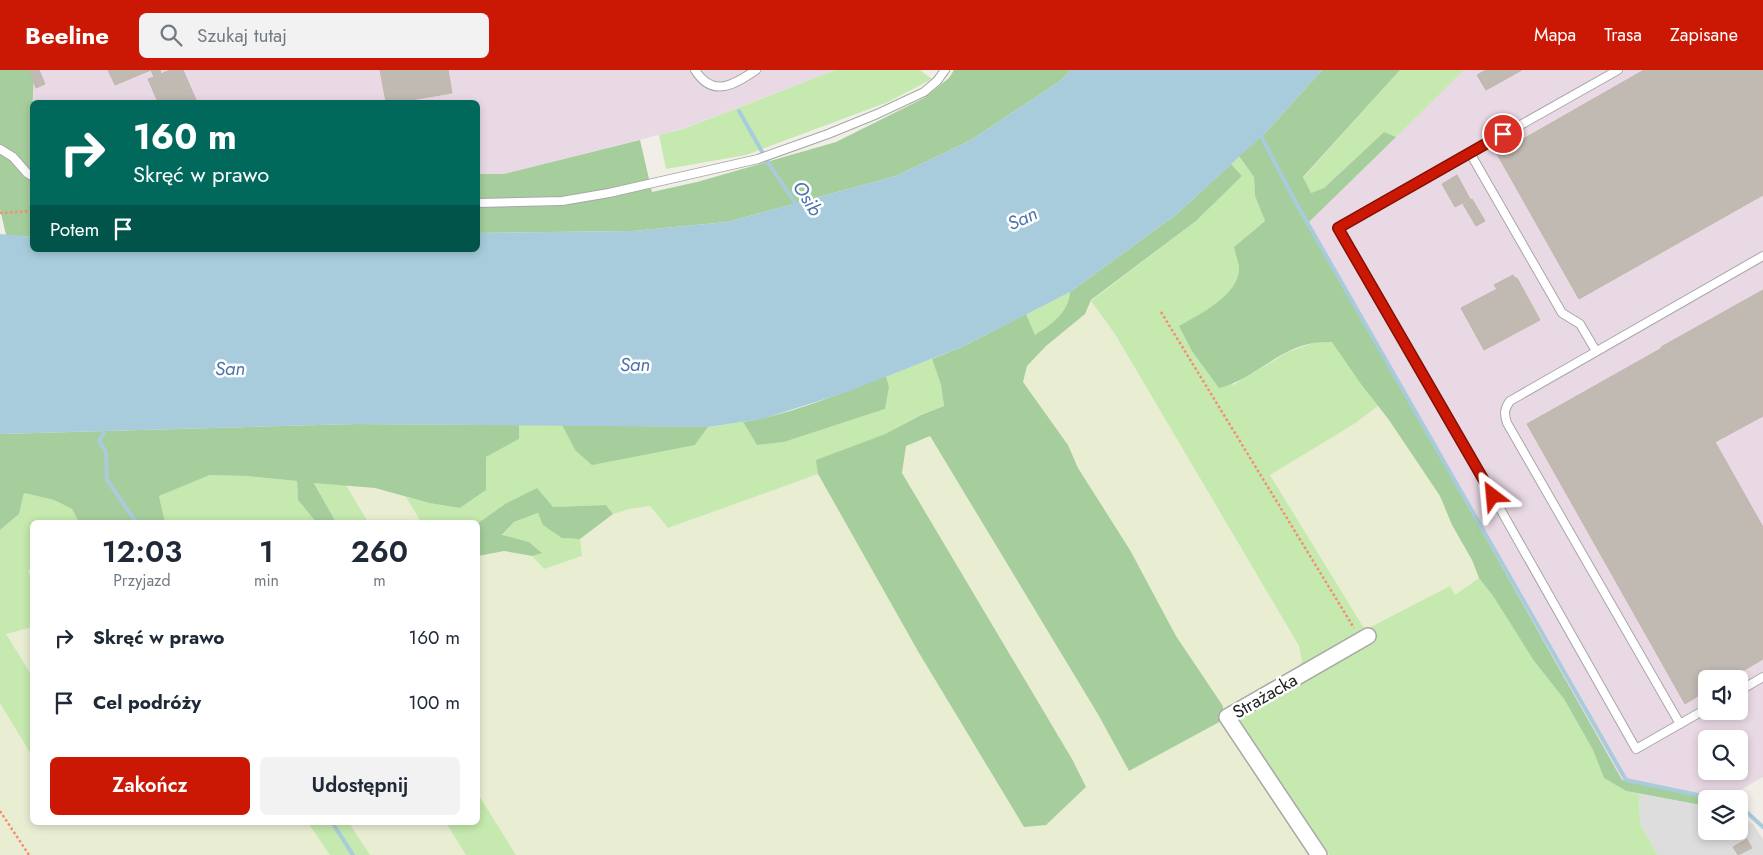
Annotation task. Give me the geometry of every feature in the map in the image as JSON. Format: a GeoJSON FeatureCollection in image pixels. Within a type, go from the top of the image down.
{"type":"FeatureCollection","features":[{"type":"Feature","properties":{"kind":"street","name":"Strażacka"},"geometry":{"type":"LineString","coordinates":[[1319,855],[1227,717],[1365,638]]}},
{"type":"Feature","properties":{"kind":"lane"},"geometry":{"type":"LineString","coordinates":[[695,70],[699,76],[710,84],[720,88],[732,85],[756,70]]}},
{"type":"Feature","properties":{"kind":"lane"},"geometry":{"type":"LineString","coordinates":[[480,203],[562,201],[609,193],[758,159],[877,114],[924,92],[937,81],[945,70]]}},
{"type":"Feature","properties":{"kind":"lane"},"geometry":{"type":"LineString","coordinates":[[1618,70],[1338,228],[1636,749],[1698,714]]}},
{"type":"Feature","properties":{"kind":"lane"},"geometry":{"type":"LineString","coordinates":[[0,149],[13,157],[30,175]]}},
{"type":"Feature","properties":{"kind":"lane"},"geometry":{"type":"LineString","coordinates":[[1470,153],[1562,313],[1580,324],[1596,351]]}},
{"type":"Feature","properties":{"kind":"lane"},"geometry":{"type":"LineString","coordinates":[[1680,724],[1504,415],[1510,401],[1763,256]]}},
{"type":"Feature","properties":{"kind":"lane"},"geometry":{"type":"LineString","coordinates":[[1748,686],[1763,678]]}},
{"type":"Feature","properties":{"kind":"path"},"geometry":{"type":"LineString","coordinates":[[0,213],[30,211]]}},
{"type":"Feature","properties":{"kind":"path"},"geometry":{"type":"LineString","coordinates":[[1161,312],[1365,638]]}},
{"type":"Feature","properties":{"kind":"path"},"geometry":{"type":"LineString","coordinates":[[0,811],[29,855]]}},
{"type":"Feature","properties":{"kind":"shaded area"},"geometry":{"type":"Polygon","coordinates":[[[34,70],[836,70],[682,129],[504,174],[480,174],[480,100],[33,100],[34,70]]]}},
{"type":"Feature","properties":{"kind":"shaded area"},"geometry":{"type":"Polygon","coordinates":[[[1464,70],[1763,70],[1763,777],[1741,790],[1698,790],[1698,795],[1622,781],[1308,223],[1464,70]]]}},
{"type":"Feature","properties":{"kind":"shaded area"},"geometry":{"type":"Polygon","coordinates":[[[1639,794],[1698,805],[1698,840],[1748,840],[1748,821],[1753,824],[1763,839],[1763,855],[1658,855],[1640,824],[1639,794]]]}},
{"type":"Feature","properties":{"kind":"green space"},"geometry":{"type":"Polygon","coordinates":[[[0,70],[34,70],[33,100],[30,100],[30,237],[6,235],[0,209],[0,70]]]}},
{"type":"Feature","properties":{"kind":"green space"},"geometry":{"type":"Polygon","coordinates":[[[836,70],[920,70],[932,79],[888,102],[746,155],[666,169],[659,135],[683,129],[836,70]]]}},
{"type":"Feature","properties":{"kind":"green space"},"geometry":{"type":"Polygon","coordinates":[[[954,70],[1071,70],[1060,81],[971,140],[896,176],[727,222],[633,231],[480,233],[480,174],[504,174],[640,140],[652,192],[697,182],[836,142],[924,98],[949,78],[954,70]]]}},
{"type":"Feature","properties":{"kind":"green space"},"geometry":{"type":"Polygon","coordinates":[[[1322,70],[1400,70],[1303,177],[1311,193],[1324,188],[1384,132],[1396,137],[1308,223],[1622,780],[1698,795],[1698,804],[1626,791],[1604,778],[1593,750],[1564,699],[1534,661],[1493,596],[1479,578],[1472,560],[1452,525],[1440,496],[1389,420],[1332,342],[1300,346],[1288,351],[1243,378],[1219,388],[1192,351],[1179,326],[1197,316],[1226,295],[1238,277],[1239,267],[1234,247],[1265,221],[1255,196],[1254,177],[1239,156],[1267,131],[1322,70]]]}},
{"type":"Feature","properties":{"kind":"green space"},"geometry":{"type":"Polygon","coordinates":[[[1400,70],[1464,70],[1396,137],[1384,132],[1324,188],[1311,193],[1303,178],[1400,70]]]}},
{"type":"Feature","properties":{"kind":"green space"},"geometry":{"type":"Polygon","coordinates":[[[1239,156],[1254,177],[1255,196],[1265,221],[1234,247],[1239,267],[1238,277],[1226,295],[1208,309],[1180,326],[1233,385],[1288,352],[1312,343],[1332,341],[1378,406],[1354,424],[1270,475],[1365,630],[1450,586],[1455,595],[1479,578],[1493,596],[1534,661],[1564,699],[1593,750],[1604,778],[1626,791],[1639,794],[1640,824],[1658,855],[1329,855],[1237,719],[1375,639],[1365,631],[1299,667],[1302,661],[1299,646],[1115,334],[1091,301],[1196,221],[1242,176],[1231,164],[1239,156]]]}},
{"type":"Feature","properties":{"kind":"green space"},"geometry":{"type":"Polygon","coordinates":[[[1231,164],[1242,176],[1196,221],[1091,300],[1085,314],[1046,346],[1027,366],[1023,382],[1068,445],[1078,468],[1130,550],[1176,636],[1223,706],[1223,720],[1129,771],[1099,716],[930,436],[906,446],[902,473],[1072,759],[1086,787],[1046,825],[1024,827],[919,653],[818,474],[816,460],[885,434],[921,415],[944,406],[941,385],[932,359],[962,347],[1026,314],[1035,335],[1063,312],[1070,292],[1177,214],[1231,164]]]}},
{"type":"Feature","properties":{"kind":"green space"},"geometry":{"type":"Polygon","coordinates":[[[1070,292],[1063,312],[1035,335],[1026,314],[1070,292]]]}},
{"type":"Feature","properties":{"kind":"green space"},"geometry":{"type":"Polygon","coordinates":[[[1091,301],[1115,334],[1299,646],[1302,661],[1299,667],[1223,711],[1223,705],[1176,636],[1130,550],[1078,468],[1068,445],[1023,382],[1027,366],[1046,346],[1085,314],[1091,301]]]}},
{"type":"Feature","properties":{"kind":"green space"},"geometry":{"type":"Polygon","coordinates":[[[932,359],[941,385],[944,406],[920,415],[885,434],[817,460],[818,474],[668,528],[650,506],[629,509],[613,514],[606,505],[553,507],[505,504],[480,522],[480,520],[420,520],[406,497],[460,508],[486,490],[486,457],[519,439],[519,425],[562,425],[575,450],[695,445],[708,427],[743,422],[757,445],[784,442],[885,409],[889,387],[886,376],[932,359]]]}},
{"type":"Feature","properties":{"kind":"green space"},"geometry":{"type":"Polygon","coordinates":[[[886,376],[889,387],[885,409],[784,442],[757,445],[743,422],[797,409],[886,376]]]}},
{"type":"Feature","properties":{"kind":"green space"},"geometry":{"type":"Polygon","coordinates":[[[1378,406],[1440,496],[1452,525],[1472,560],[1479,578],[1455,595],[1450,586],[1365,631],[1270,475],[1354,424],[1378,406]]]}},
{"type":"Feature","properties":{"kind":"green space"},"geometry":{"type":"Polygon","coordinates":[[[356,424],[519,425],[519,439],[486,457],[486,490],[460,508],[429,503],[375,488],[314,483],[335,520],[314,520],[298,500],[297,481],[247,476],[210,475],[159,496],[165,520],[78,520],[72,509],[54,500],[24,493],[19,514],[0,530],[0,434],[356,424]]]}},
{"type":"Feature","properties":{"kind":"green space"},"geometry":{"type":"Polygon","coordinates":[[[562,425],[708,427],[695,445],[592,465],[575,450],[562,425]]]}},
{"type":"Feature","properties":{"kind":"green space"},"geometry":{"type":"Polygon","coordinates":[[[930,436],[1099,716],[1129,771],[1223,720],[1314,855],[516,855],[480,797],[480,556],[504,551],[532,556],[544,569],[582,556],[580,539],[613,514],[629,509],[650,506],[668,528],[818,474],[919,653],[1024,827],[1046,825],[1086,787],[1072,759],[901,473],[906,446],[930,436]]]}},
{"type":"Feature","properties":{"kind":"green space"},"geometry":{"type":"Polygon","coordinates":[[[210,475],[247,476],[297,481],[298,500],[314,520],[165,520],[159,496],[210,475]]]}},
{"type":"Feature","properties":{"kind":"green space"},"geometry":{"type":"Polygon","coordinates":[[[314,482],[346,485],[367,520],[335,520],[314,482]]]}},
{"type":"Feature","properties":{"kind":"green space"},"geometry":{"type":"Polygon","coordinates":[[[346,485],[375,488],[406,497],[420,520],[367,520],[346,485]]]}},
{"type":"Feature","properties":{"kind":"green space"},"geometry":{"type":"Polygon","coordinates":[[[537,488],[553,507],[606,505],[613,514],[580,539],[562,538],[543,525],[538,513],[514,522],[502,535],[529,542],[542,553],[532,556],[504,551],[480,556],[480,522],[505,504],[537,488]]]}},
{"type":"Feature","properties":{"kind":"green space"},"geometry":{"type":"Polygon","coordinates":[[[24,493],[54,500],[72,509],[78,520],[30,520],[30,570],[28,570],[30,576],[30,628],[6,634],[30,673],[30,753],[0,703],[0,530],[19,514],[24,493]]]}},
{"type":"Feature","properties":{"kind":"green space"},"geometry":{"type":"Polygon","coordinates":[[[538,513],[562,538],[580,539],[582,556],[544,569],[532,556],[541,552],[529,542],[502,536],[514,522],[538,513]]]}},
{"type":"Feature","properties":{"kind":"green space"},"geometry":{"type":"Polygon","coordinates":[[[30,628],[30,673],[5,634],[30,628]]]}},
{"type":"Feature","properties":{"kind":"green space"},"geometry":{"type":"Polygon","coordinates":[[[0,703],[30,753],[30,825],[309,825],[330,855],[0,855],[0,703]]]}},
{"type":"Feature","properties":{"kind":"green space"},"geometry":{"type":"Polygon","coordinates":[[[480,797],[516,855],[466,855],[447,825],[480,825],[480,797]]]}},
{"type":"Feature","properties":{"kind":"green space"},"geometry":{"type":"Polygon","coordinates":[[[309,825],[350,825],[370,855],[330,855],[309,825]]]}},
{"type":"Feature","properties":{"kind":"green space"},"geometry":{"type":"Polygon","coordinates":[[[350,825],[447,825],[466,855],[370,855],[350,825]]]}},
{"type":"Feature","properties":{"kind":"water","name":"San"},"geometry":{"type":"Polygon","coordinates":[[[1071,70],[1322,70],[1267,131],[1177,214],[1070,292],[962,347],[844,393],[762,419],[708,427],[356,424],[0,434],[0,234],[30,237],[30,252],[480,252],[480,233],[633,231],[727,222],[896,176],[971,140],[1060,81],[1071,70]]]}},
{"type":"Feature","properties":{"kind":"building"},"geometry":{"type":"Polygon","coordinates":[[[29,70],[39,70],[45,84],[36,88],[29,70]]]}},
{"type":"Feature","properties":{"kind":"building"},"geometry":{"type":"Polygon","coordinates":[[[108,70],[151,70],[115,85],[108,70]]]}},
{"type":"Feature","properties":{"kind":"building"},"geometry":{"type":"Polygon","coordinates":[[[151,70],[160,70],[161,74],[170,70],[183,70],[196,100],[157,100],[148,79],[154,77],[151,70]]]}},
{"type":"Feature","properties":{"kind":"building"},"geometry":{"type":"Polygon","coordinates":[[[380,70],[448,70],[452,93],[411,100],[386,100],[380,70]]]}},
{"type":"Feature","properties":{"kind":"building"},"geometry":{"type":"Polygon","coordinates":[[[1486,70],[1522,70],[1486,90],[1477,75],[1486,70]]]}},
{"type":"Feature","properties":{"kind":"building"},"geometry":{"type":"Polygon","coordinates":[[[1644,70],[1763,70],[1763,195],[1579,299],[1497,154],[1644,70]]]}},
{"type":"Feature","properties":{"kind":"building"},"geometry":{"type":"Polygon","coordinates":[[[1457,175],[1470,199],[1455,207],[1442,184],[1457,175]]]}},
{"type":"Feature","properties":{"kind":"building"},"geometry":{"type":"Polygon","coordinates":[[[1472,199],[1485,221],[1476,226],[1463,204],[1472,199]]]}},
{"type":"Feature","properties":{"kind":"building"},"geometry":{"type":"Polygon","coordinates":[[[1513,275],[1517,278],[1540,320],[1484,350],[1461,308],[1497,289],[1494,285],[1513,275]]]}},
{"type":"Feature","properties":{"kind":"building"},"geometry":{"type":"Polygon","coordinates":[[[1763,290],[1763,416],[1715,442],[1661,347],[1763,290]]]}},
{"type":"Feature","properties":{"kind":"building"},"geometry":{"type":"Polygon","coordinates":[[[1662,348],[1763,527],[1763,659],[1744,670],[1698,670],[1698,696],[1685,704],[1527,424],[1662,348]]]}},
{"type":"Feature","properties":{"kind":"building"},"geometry":{"type":"Polygon","coordinates":[[[1748,840],[1752,848],[1738,855],[1733,847],[1748,840]]]}},
{"type":"Feature","properties":{"kind":"waterway","name":"Osib"},"geometry":{"type":"LineString","coordinates":[[739,111],[769,164],[798,207]]}},
{"type":"Feature","properties":{"kind":"waterway"},"geometry":{"type":"LineString","coordinates":[[1260,134],[1295,201],[1626,780],[1698,795]]}},
{"type":"Feature","properties":{"kind":"waterway"},"geometry":{"type":"LineString","coordinates":[[105,427],[99,441],[106,452],[107,480],[135,520]]}},
{"type":"Feature","properties":{"kind":"waterway"},"geometry":{"type":"LineString","coordinates":[[1748,813],[1763,827]]}},
{"type":"Feature","properties":{"kind":"waterway"},"geometry":{"type":"LineString","coordinates":[[334,825],[353,855]]}},
{"type":"Feature","properties":{"kind":"route"},"geometry":{"type":"LineString","coordinates":[[1493,496],[1338,228],[1503,134]]}}]}
